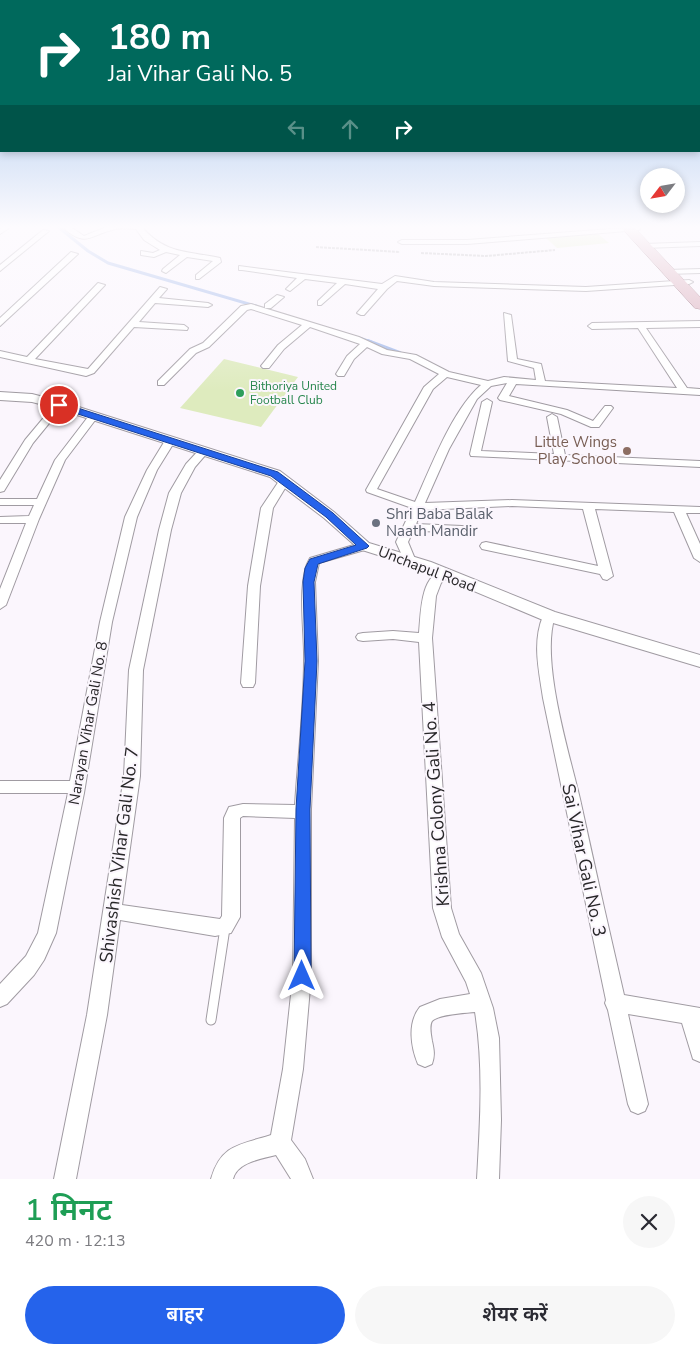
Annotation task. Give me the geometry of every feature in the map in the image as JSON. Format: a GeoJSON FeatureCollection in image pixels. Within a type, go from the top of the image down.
{"type":"FeatureCollection","features":[{"type":"Feature","properties":{"kind":"main road"},"geometry":{"type":"LineString","coordinates":[[682,281],[698,298]]}},
{"type":"Feature","properties":{"kind":"street"},"geometry":{"type":"LineString","coordinates":[[0,323],[45,281]]}},
{"type":"Feature","properties":{"kind":"street"},"geometry":{"type":"LineString","coordinates":[[290,290],[298,281]]}},
{"type":"Feature","properties":{"kind":"street"},"geometry":{"type":"LineString","coordinates":[[336,281],[384,287]]}},
{"type":"Feature","properties":{"kind":"street"},"geometry":{"type":"LineString","coordinates":[[362,313],[391,281]]}},
{"type":"Feature","properties":{"kind":"street"},"geometry":{"type":"LineString","coordinates":[[415,281],[434,284],[586,289],[647,281]]}},
{"type":"Feature","properties":{"kind":"street"},"geometry":{"type":"LineString","coordinates":[[321,303],[343,282]]}},
{"type":"Feature","properties":{"kind":"street"},"geometry":{"type":"LineString","coordinates":[[29,360],[101,285]]}},
{"type":"Feature","properties":{"kind":"street"},"geometry":{"type":"LineString","coordinates":[[0,354],[86,373],[90,371],[163,289]]}},
{"type":"Feature","properties":{"kind":"street"},"geometry":{"type":"LineString","coordinates":[[268,306],[280,297]]}},
{"type":"Feature","properties":{"kind":"street"},"geometry":{"type":"LineString","coordinates":[[153,300],[208,305]]}},
{"type":"Feature","properties":{"kind":"street"},"geometry":{"type":"LineString","coordinates":[[252,300],[383,343],[446,374],[488,384]]}},
{"type":"Feature","properties":{"kind":"street"},"geometry":{"type":"LineString","coordinates":[[161,383],[193,352],[206,345],[244,308],[251,306],[366,343],[385,352],[413,357]]}},
{"type":"Feature","properties":{"kind":"street"},"geometry":{"type":"LineString","coordinates":[[0,313],[10,314]]}},
{"type":"Feature","properties":{"kind":"street"},"geometry":{"type":"LineString","coordinates":[[507,315],[513,361],[538,366],[541,383]]}},
{"type":"Feature","properties":{"kind":"street"},"geometry":{"type":"LineString","coordinates":[[132,324],[184,328]]}},
{"type":"Feature","properties":{"kind":"street"},"geometry":{"type":"LineString","coordinates":[[266,366],[281,347],[307,324]]}},
{"type":"Feature","properties":{"kind":"street"},"geometry":{"type":"LineString","coordinates":[[592,326],[700,324]]}},
{"type":"Feature","properties":{"kind":"street"},"geometry":{"type":"LineString","coordinates":[[641,326],[683,390]]}},
{"type":"Feature","properties":{"kind":"street"},"geometry":{"type":"LineString","coordinates":[[341,374],[350,358],[366,343]]}},
{"type":"Feature","properties":{"kind":"street"},"geometry":{"type":"LineString","coordinates":[[446,374],[429,387],[370,490],[418,507],[512,503],[700,510]]}},
{"type":"Feature","properties":{"kind":"street"},"geometry":{"type":"LineString","coordinates":[[409,559],[402,542],[408,526],[444,449],[473,397],[488,384],[504,380],[700,392]]}},
{"type":"Feature","properties":{"kind":"street"},"geometry":{"type":"LineString","coordinates":[[513,381],[503,398],[564,412],[595,425],[608,408]]}},
{"type":"Feature","properties":{"kind":"street","name":"Unchapul Road"},"geometry":{"type":"LineString","coordinates":[[0,396],[32,398],[59,405],[275,474],[285,480],[364,546],[409,559],[549,616],[700,662]]}},
{"type":"Feature","properties":{"kind":"street"},"geometry":{"type":"LineString","coordinates":[[487,402],[475,454],[700,464]]}},
{"type":"Feature","properties":{"kind":"street"},"geometry":{"type":"LineString","coordinates":[[0,489],[29,442],[59,405]]}},
{"type":"Feature","properties":{"kind":"street"},"geometry":{"type":"LineString","coordinates":[[0,605],[33,519],[60,460],[94,415]]}},
{"type":"Feature","properties":{"kind":"street"},"geometry":{"type":"LineString","coordinates":[[552,417],[560,458]]}},
{"type":"Feature","properties":{"kind":"street","name":"Narayan Vihar Gali No. 8"},"geometry":{"type":"LineString","coordinates":[[1,996],[28,970],[40,952],[47,933],[77,787],[106,622],[132,517],[152,470],[170,441]]}},
{"type":"Feature","properties":{"kind":"street","name":"Shivashish Vihar Gali No. 7"},"geometry":{"type":"LineString","coordinates":[[65,1179],[97,1015],[132,776],[136,670],[165,530],[175,493],[190,466],[203,452]]}},
{"type":"Feature","properties":{"kind":"street"},"geometry":{"type":"LineString","coordinates":[[248,683],[254,586],[267,508],[285,480]]}},
{"type":"Feature","properties":{"kind":"street"},"geometry":{"type":"LineString","coordinates":[[0,502],[41,502]]}},
{"type":"Feature","properties":{"kind":"street"},"geometry":{"type":"LineString","coordinates":[[486,546],[607,575],[588,506]]}},
{"type":"Feature","properties":{"kind":"street"},"geometry":{"type":"LineString","coordinates":[[679,510],[700,558]]}},
{"type":"Feature","properties":{"kind":"street"},"geometry":{"type":"LineString","coordinates":[[0,520],[33,519]]}},
{"type":"Feature","properties":{"kind":"street"},"geometry":{"type":"LineString","coordinates":[[408,526],[462,530]]}},
{"type":"Feature","properties":{"kind":"street"},"geometry":{"type":"LineString","coordinates":[[302,1179],[297,1167],[280,1143],[294,1069],[302,976],[303,812],[311,661],[308,582],[310,568],[314,561],[364,546]]}},
{"type":"Feature","properties":{"kind":"street","name":"Krishna Colony Gali No. 4"},"geometry":{"type":"LineString","coordinates":[[443,574],[435,582],[430,596],[425,638],[442,908],[451,937],[474,979],[482,1002],[489,1038],[490,1120],[488,1179]]}},
{"type":"Feature","properties":{"kind":"street","name":"Sai Vihar Gali No. 3"},"geometry":{"type":"LineString","coordinates":[[549,616],[543,628],[543,649],[550,698],[614,1003],[638,1104]]}},
{"type":"Feature","properties":{"kind":"street"},"geometry":{"type":"LineString","coordinates":[[363,637],[393,635],[425,638]]}},
{"type":"Feature","properties":{"kind":"street"},"geometry":{"type":"LineString","coordinates":[[0,787],[77,787]]}},
{"type":"Feature","properties":{"kind":"street"},"geometry":{"type":"LineString","coordinates":[[112,911],[215,928],[225,927],[231,917],[232,818],[235,812],[243,810],[303,812]]}},
{"type":"Feature","properties":{"kind":"street"},"geometry":{"type":"LineString","coordinates":[[425,1057],[421,1026],[423,1017],[430,1010],[482,1002]]}},
{"type":"Feature","properties":{"kind":"street"},"geometry":{"type":"LineString","coordinates":[[614,1003],[695,1016],[700,1052]]}},
{"type":"Feature","properties":{"kind":"street"},"geometry":{"type":"LineString","coordinates":[[222,1179],[225,1168],[238,1156],[280,1143]]}},
{"type":"Feature","properties":{"kind":"lane"},"geometry":{"type":"LineString","coordinates":[[212,1020],[225,927]]}},
{"type":"Feature","properties":{"kind":"green space","name":"Bithoriya United Football Club"},"geometry":{"type":"Polygon","coordinates":[[[224,359],[298,377],[261,427],[180,408],[224,359]]]}},
{"type":"Feature","properties":{"kind":"waterway"},"geometry":{"type":"LineString","coordinates":[[170,281],[256,306]]}},
{"type":"Feature","properties":{"kind":"waterway"},"geometry":{"type":"LineString","coordinates":[[362,339],[368,341]]}},
{"type":"Feature","properties":{"kind":"waterway"},"geometry":{"type":"LineString","coordinates":[[368,341],[400,353]]}},
{"type":"Feature","properties":{"kind":"place","name":"Bithoriya United Football Club"},"geometry":{"type":"Point","coordinates":[240,393]}},
{"type":"Feature","properties":{"kind":"place","name":"Little Wings Play School"},"geometry":{"type":"Point","coordinates":[627,451]}},
{"type":"Feature","properties":{"kind":"place","name":"Shri Baba Balak Naath Mandir"},"geometry":{"type":"Point","coordinates":[376,523]}},
{"type":"Feature","properties":{"kind":"route"},"geometry":{"type":"LineString","coordinates":[[59,405],[275,474],[330,515],[364,546],[326,556],[314,561],[310,568],[308,582],[311,661],[303,809],[302,976]]}}]}
